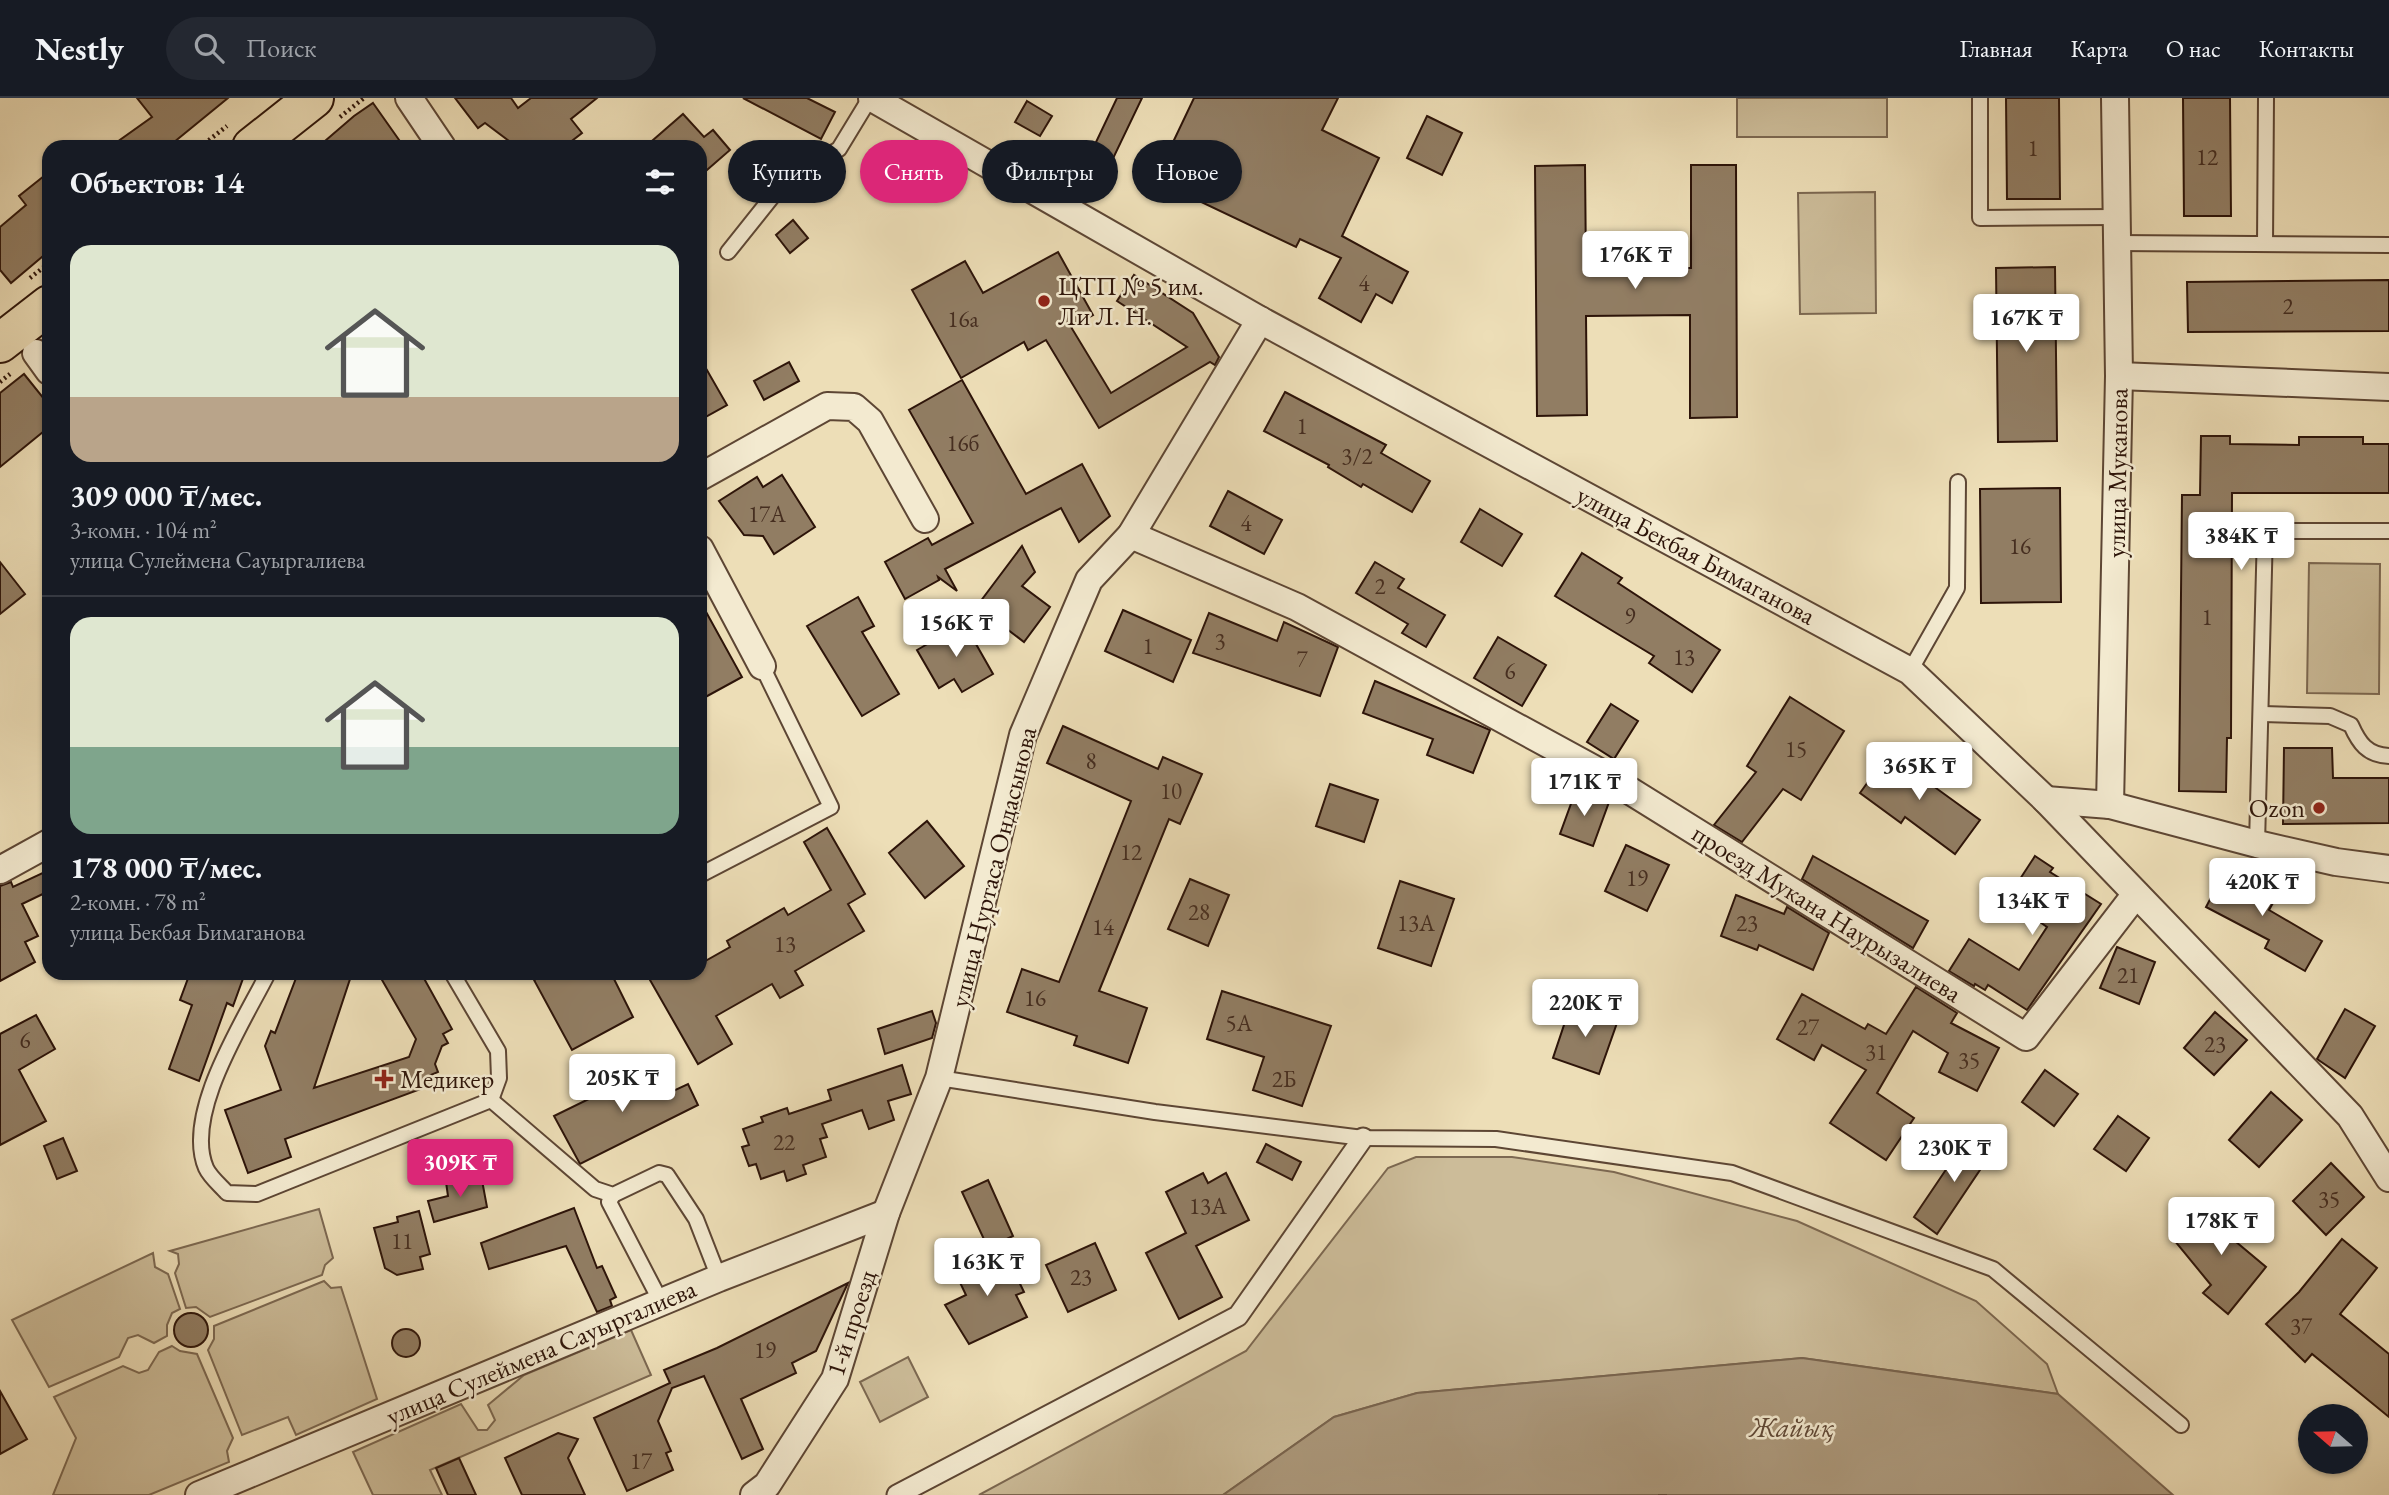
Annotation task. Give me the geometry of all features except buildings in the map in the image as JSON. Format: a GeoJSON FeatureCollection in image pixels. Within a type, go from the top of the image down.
{"type":"FeatureCollection","features":[{"type":"Feature","properties":{"kind":"main road"},"geometry":{"type":"LineString","coordinates":[[260,140],[314,98]]}},
{"type":"Feature","properties":{"kind":"main road"},"geometry":{"type":"LineString","coordinates":[[0,343],[42,310]]}},
{"type":"Feature","properties":{"kind":"street"},"geometry":{"type":"LineString","coordinates":[[409,98],[437,140]]}},
{"type":"Feature","properties":{"kind":"street","name":"улица Бекбая Бимаганова"},"geometry":{"type":"LineString","coordinates":[[871,98],[1260,320],[1910,671],[2046,800],[2350,1116],[2389,1178]]}},
{"type":"Feature","properties":{"kind":"street","name":"улица Муканова"},"geometry":{"type":"LineString","coordinates":[[2110,805],[2119,376],[2115,98]]}},
{"type":"Feature","properties":{"kind":"street","name":"улица Нуртаса Ондасынова"},"geometry":{"type":"LineString","coordinates":[[886,1213],[939,1078],[1023,735],[1089,580],[1131,535],[1260,320]]}},
{"type":"Feature","properties":{"kind":"street"},"geometry":{"type":"LineString","coordinates":[[2119,376],[2389,387]]}},
{"type":"Feature","properties":{"kind":"street"},"geometry":{"type":"LineString","coordinates":[[707,473],[827,406],[854,407],[870,421],[925,519]]}},
{"type":"Feature","properties":{"kind":"street","name":"проезд Мукана Наурызалиева"},"geometry":{"type":"LineString","coordinates":[[1131,535],[1297,607],[1603,774],[2026,1037],[2136,894]]}},
{"type":"Feature","properties":{"kind":"street"},"geometry":{"type":"LineString","coordinates":[[707,562],[762,666]]}},
{"type":"Feature","properties":{"kind":"street"},"geometry":{"type":"LineString","coordinates":[[2046,800],[2110,805],[2257,844],[2336,862],[2389,869]]}},
{"type":"Feature","properties":{"kind":"street"},"geometry":{"type":"LineString","coordinates":[[0,870],[42,847]]}},
{"type":"Feature","properties":{"kind":"street"},"geometry":{"type":"LineString","coordinates":[[897,1495],[1238,1316],[1363,1138]]}},
{"type":"Feature","properties":{"kind":"street","name":"улица Сулеймена Сауыргалиева"},"geometry":{"type":"LineString","coordinates":[[198,1495],[719,1278],[886,1213]]}},
{"type":"Feature","properties":{"kind":"street","name":"1-й проезд"},"geometry":{"type":"LineString","coordinates":[[754,1495],[767,1485],[835,1379],[886,1213]]}},
{"type":"Feature","properties":{"kind":"lane"},"geometry":{"type":"LineString","coordinates":[[728,252],[784,182],[839,149],[871,98]]}},
{"type":"Feature","properties":{"kind":"lane"},"geometry":{"type":"LineString","coordinates":[[1980,98],[1980,218],[2116,217]]}},
{"type":"Feature","properties":{"kind":"lane"},"geometry":{"type":"LineString","coordinates":[[2265,244],[2266,98]]}},
{"type":"Feature","properties":{"kind":"lane"},"geometry":{"type":"LineString","coordinates":[[2117,243],[2389,245]]}},
{"type":"Feature","properties":{"kind":"lane"},"geometry":{"type":"LineString","coordinates":[[1910,671],[1957,588],[1958,482]]}},
{"type":"Feature","properties":{"kind":"lane"},"geometry":{"type":"LineString","coordinates":[[2257,844],[2263,713],[2266,531],[2389,531]]}},
{"type":"Feature","properties":{"kind":"lane"},"geometry":{"type":"LineString","coordinates":[[707,871],[831,807],[762,666]]}},
{"type":"Feature","properties":{"kind":"lane"},"geometry":{"type":"LineString","coordinates":[[2263,713],[2330,716],[2351,725],[2360,745],[2378,756],[2389,756]]}},
{"type":"Feature","properties":{"kind":"lane"},"geometry":{"type":"LineString","coordinates":[[265,980],[209,1092],[201,1137],[206,1169],[227,1193],[257,1194],[491,1100],[499,1078],[498,1051],[456,980]]}},
{"type":"Feature","properties":{"kind":"lane"},"geometry":{"type":"LineString","coordinates":[[939,1078],[1155,1112],[1363,1138],[1496,1139],[1732,1173],[1993,1269],[2181,1425]]}},
{"type":"Feature","properties":{"kind":"lane"},"geometry":{"type":"LineString","coordinates":[[491,1100],[594,1189],[613,1195]]}},
{"type":"Feature","properties":{"kind":"lane"},"geometry":{"type":"LineString","coordinates":[[661,1302],[609,1202],[613,1195],[659,1172],[667,1175],[696,1219],[719,1278]]}},
{"type":"Feature","properties":{"kind":"shaded area"},"geometry":{"type":"Polygon","coordinates":[[[1737,98],[1887,98],[1887,137],[1737,137],[1737,98]]]}},
{"type":"Feature","properties":{"kind":"shaded area"},"geometry":{"type":"Polygon","coordinates":[[[1875,192],[1876,313],[1800,314],[1798,193],[1875,192]]]}},
{"type":"Feature","properties":{"kind":"shaded area"},"geometry":{"type":"Polygon","coordinates":[[[2309,563],[2380,564],[2379,694],[2307,693],[2309,563]]]}},
{"type":"Feature","properties":{"kind":"shaded area"},"geometry":{"type":"Polygon","coordinates":[[[1416,1157],[1512,1157],[1614,1172],[1797,1221],[1976,1301],[2047,1364],[2058,1394],[1802,1358],[1417,1393],[1334,1417],[1223,1495],[979,1495],[1246,1351],[1388,1168],[1416,1157]]]}},
{"type":"Feature","properties":{"kind":"shaded area"},"geometry":{"type":"Polygon","coordinates":[[[319,1209],[333,1258],[325,1265],[322,1275],[210,1317],[196,1307],[186,1308],[175,1273],[179,1264],[178,1254],[170,1251],[319,1209]]]}},
{"type":"Feature","properties":{"kind":"shaded area"},"geometry":{"type":"Polygon","coordinates":[[[153,1253],[155,1267],[168,1274],[180,1309],[172,1313],[167,1325],[167,1336],[154,1343],[138,1335],[128,1338],[119,1357],[49,1387],[12,1320],[153,1253]]]}},
{"type":"Feature","properties":{"kind":"shaded area"},"geometry":{"type":"Polygon","coordinates":[[[324,1281],[331,1288],[341,1287],[377,1399],[296,1435],[288,1417],[242,1435],[208,1350],[214,1339],[214,1326],[324,1281]]]}},
{"type":"Feature","properties":{"kind":"shaded area"},"geometry":{"type":"Polygon","coordinates":[[[631,1330],[651,1375],[430,1470],[442,1495],[373,1495],[353,1452],[461,1404],[478,1430],[487,1430],[495,1420],[488,1405],[524,1375],[631,1330]]]}},
{"type":"Feature","properties":{"kind":"shaded area"},"geometry":{"type":"Polygon","coordinates":[[[172,1346],[180,1351],[197,1354],[233,1438],[227,1451],[229,1462],[149,1495],[53,1495],[76,1438],[54,1397],[123,1366],[139,1373],[148,1370],[159,1352],[172,1346]]]}},
{"type":"Feature","properties":{"kind":"shaded area"},"geometry":{"type":"Polygon","coordinates":[[[908,1357],[928,1397],[880,1422],[860,1382],[908,1357]]]}},
{"type":"Feature","properties":{"kind":"water","name":"Жайық"},"geometry":{"type":"Polygon","coordinates":[[[1802,1358],[2058,1394],[2173,1495],[1223,1495],[1334,1417],[1417,1393],[1802,1358]]]}},
{"type":"Feature","properties":{"kind":"ferry route"},"geometry":{"type":"LineString","coordinates":[[1658,1495],[1671,1495]]}},
{"type":"Feature","properties":{"kind":"place","name":"ЦТП № 5 им. Ли Л. Н."},"geometry":{"type":"Point","coordinates":[1044,301]}},
{"type":"Feature","properties":{"kind":"place","name":"Ozon"},"geometry":{"type":"Point","coordinates":[2319,808]}},
{"type":"Feature","properties":{"kind":"place","name":"Медикер"},"geometry":{"type":"Point","coordinates":[384,1079]}}]}
